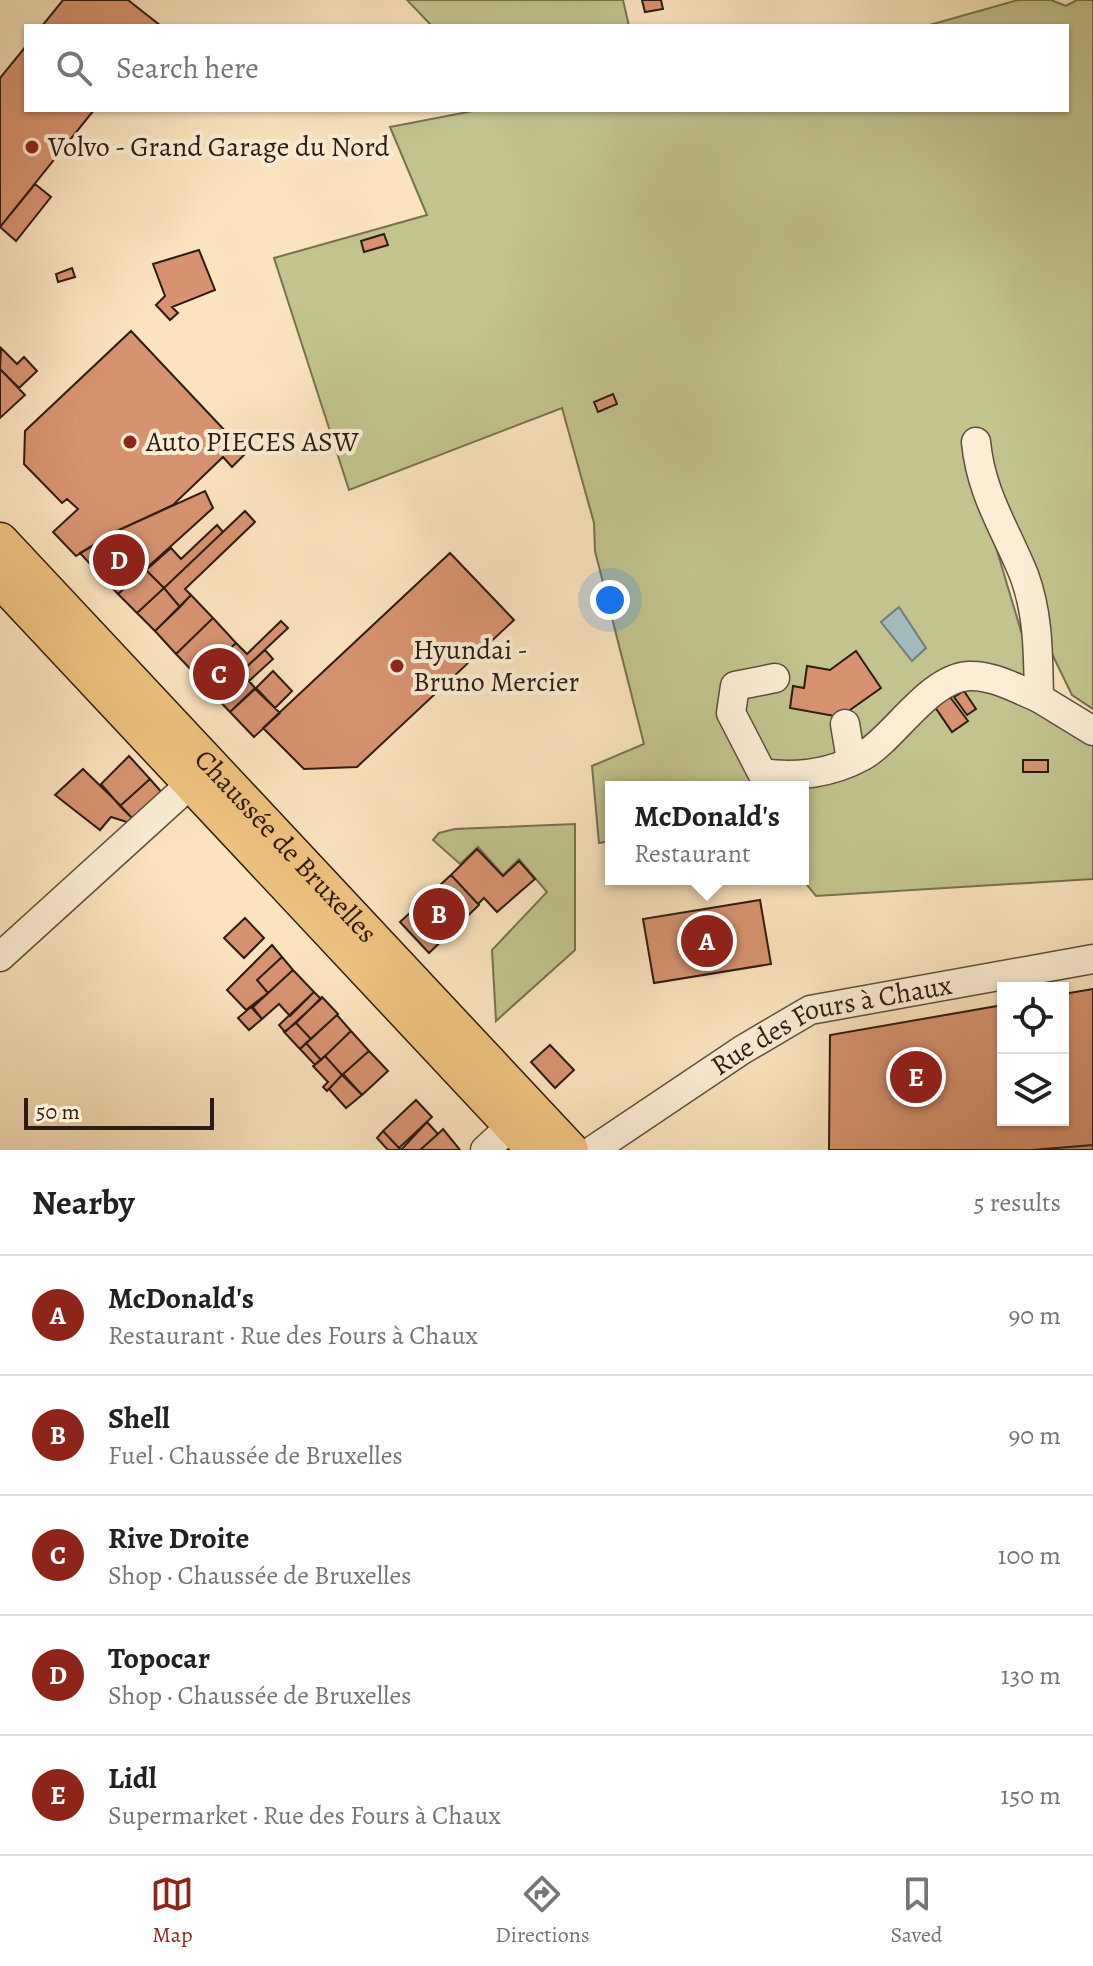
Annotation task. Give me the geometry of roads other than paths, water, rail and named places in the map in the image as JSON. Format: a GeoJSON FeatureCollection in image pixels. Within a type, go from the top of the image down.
{"type":"FeatureCollection","features":[{"type":"Feature","properties":{"kind":"main road","name":"Chaussée de Bruxelles"},"geometry":{"type":"LineString","coordinates":[[0,541],[201,775],[523,1138]]}},
{"type":"Feature","properties":{"kind":"main road","name":"Chaussée de Bruxelles"},"geometry":{"type":"LineString","coordinates":[[0,579],[201,775],[570,1150]]}},
{"type":"Feature","properties":{"kind":"street"},"geometry":{"type":"LineString","coordinates":[[976,442],[980,477],[1025,578],[1038,635],[1039,698]]}},
{"type":"Feature","properties":{"kind":"street"},"geometry":{"type":"LineString","coordinates":[[775,678],[735,686],[731,713],[763,780],[796,778],[863,756],[940,687],[967,676],[992,679],[1039,698],[1093,731]]}},
{"type":"Feature","properties":{"kind":"street"},"geometry":{"type":"LineString","coordinates":[[845,724],[851,760]]}},
{"type":"Feature","properties":{"kind":"street"},"geometry":{"type":"LineString","coordinates":[[0,957],[201,775]]}},
{"type":"Feature","properties":{"kind":"street","name":"Rue des Fours à Chaux"},"geometry":{"type":"LineString","coordinates":[[593,1150],[742,1050],[810,1010],[1093,959]]}},
{"type":"Feature","properties":{"kind":"street"},"geometry":{"type":"LineString","coordinates":[[485,1150],[523,1138]]}},
{"type":"Feature","properties":{"kind":"water"},"geometry":{"type":"Polygon","coordinates":[[[899,607],[926,648],[912,661],[881,622],[899,607]]]}},
{"type":"Feature","properties":{"kind":"place","name":"Volvo - Grand Garage du Nord"},"geometry":{"type":"Point","coordinates":[32,147]}},
{"type":"Feature","properties":{"kind":"place","name":"Auto PIECES ASW"},"geometry":{"type":"Point","coordinates":[130,442]}},
{"type":"Feature","properties":{"kind":"place","name":"Topocar"},"geometry":{"type":"Point","coordinates":[119,560]}},
{"type":"Feature","properties":{"kind":"place","name":"Hyundai - Bruno Mercier"},"geometry":{"type":"Point","coordinates":[397,666]}},
{"type":"Feature","properties":{"kind":"place","name":"Rive Droite"},"geometry":{"type":"Point","coordinates":[219,674]}},
{"type":"Feature","properties":{"kind":"place","name":"Shell"},"geometry":{"type":"Point","coordinates":[439,914]}},
{"type":"Feature","properties":{"kind":"place","name":"McDonald's"},"geometry":{"type":"Point","coordinates":[707,941]}},
{"type":"Feature","properties":{"kind":"place","name":"Lidl"},"geometry":{"type":"Point","coordinates":[916,1077]}}]}
